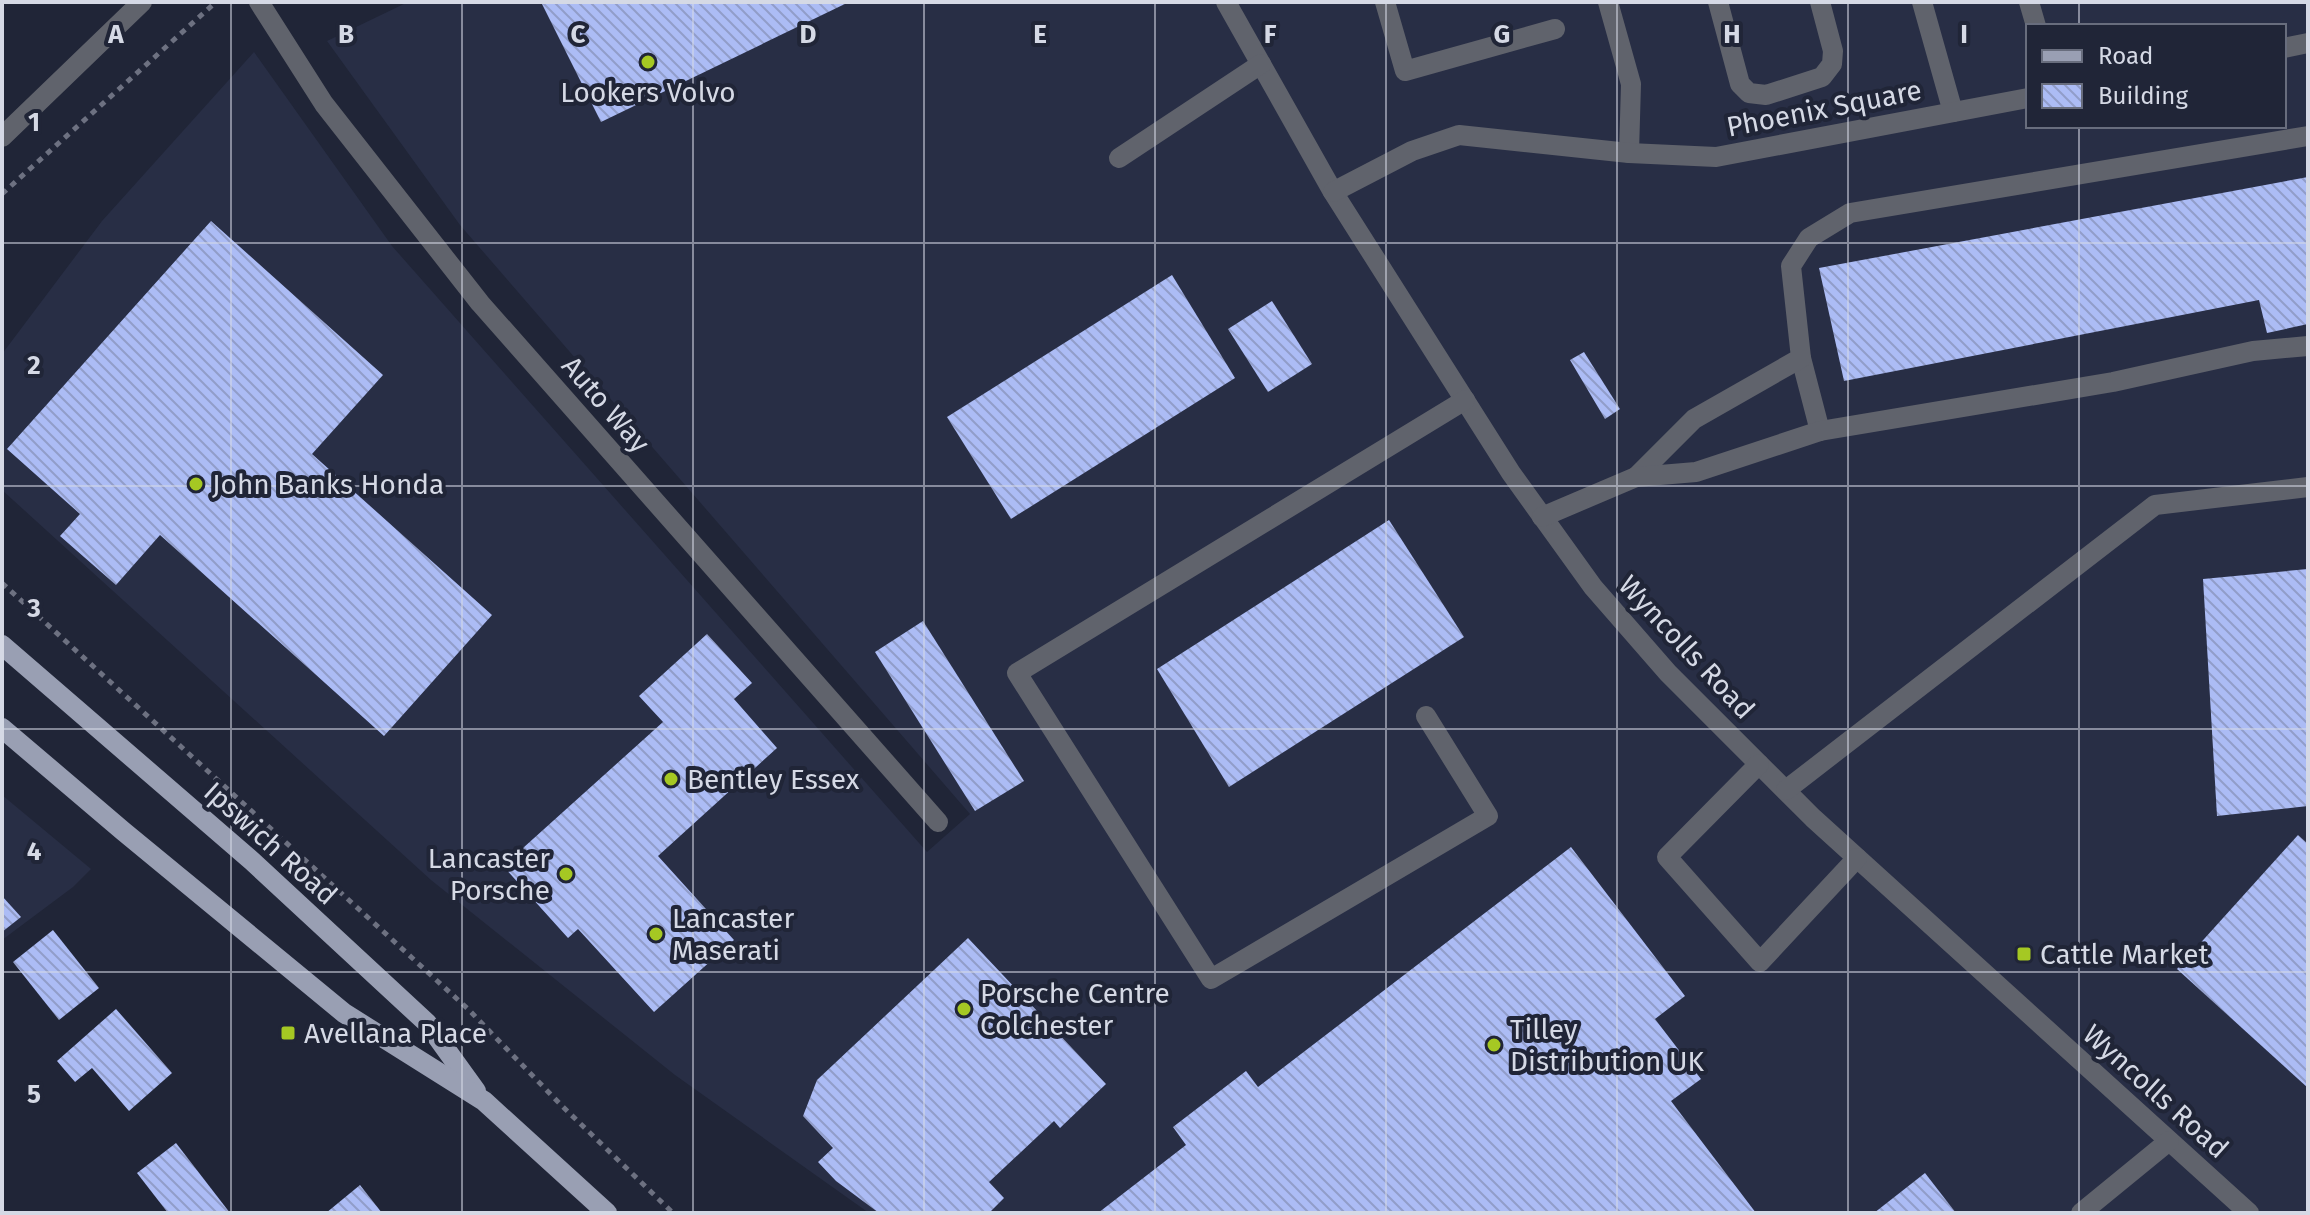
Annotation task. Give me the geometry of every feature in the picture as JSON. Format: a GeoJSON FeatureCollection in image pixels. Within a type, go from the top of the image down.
{"type":"FeatureCollection","features":[{"type":"Feature","properties":{"kind":"main road","name":"Ipswich Road"},"geometry":{"type":"LineString","coordinates":[[2,645],[252,861],[427,1023],[484,1101]]}},
{"type":"Feature","properties":{"kind":"main road","name":"Ipswich Road"},"geometry":{"type":"LineString","coordinates":[[2,728],[344,1013],[484,1101],[607,1213]]}},
{"type":"Feature","properties":{"kind":"street"},"geometry":{"type":"LineString","coordinates":[[2,137],[142,2]]}},
{"type":"Feature","properties":{"kind":"street","name":"Auto Way"},"geometry":{"type":"LineString","coordinates":[[259,2],[324,104],[480,303],[938,822]]}},
{"type":"Feature","properties":{"kind":"street","name":"Wyncolls Road"},"geometry":{"type":"LineString","coordinates":[[1226,2],[1333,192],[1511,473],[1593,587],[1668,673],[1857,858],[2249,1213]]}},
{"type":"Feature","properties":{"kind":"street"},"geometry":{"type":"LineString","coordinates":[[1385,2],[1405,71],[1555,29]]}},
{"type":"Feature","properties":{"kind":"street"},"geometry":{"type":"LineString","coordinates":[[1608,2],[1631,84],[1629,153]]}},
{"type":"Feature","properties":{"kind":"street"},"geometry":{"type":"LineString","coordinates":[[1718,2],[1740,84],[1749,93],[1766,95],[1822,77],[1832,64],[1833,51],[1820,2]]}},
{"type":"Feature","properties":{"kind":"street"},"geometry":{"type":"LineString","coordinates":[[1922,2],[1953,112]]}},
{"type":"Feature","properties":{"kind":"street"},"geometry":{"type":"LineString","coordinates":[[2029,2],[2035,24]]}},
{"type":"Feature","properties":{"kind":"street"},"geometry":{"type":"LineString","coordinates":[[2286,48],[2308,43]]}},
{"type":"Feature","properties":{"kind":"street"},"geometry":{"type":"LineString","coordinates":[[1119,158],[1261,64]]}},
{"type":"Feature","properties":{"kind":"street","name":"Phoenix Square"},"geometry":{"type":"LineString","coordinates":[[1333,192],[1412,151],[1459,135],[1629,153],[1716,157],[2026,98]]}},
{"type":"Feature","properties":{"kind":"street"},"geometry":{"type":"LineString","coordinates":[[1820,431],[1801,358],[1791,266],[1809,238],[1850,213],[2308,136]]}},
{"type":"Feature","properties":{"kind":"street"},"geometry":{"type":"LineString","coordinates":[[1542,517],[1636,477],[1696,472],[1820,431],[2113,382],[2253,351],[2308,346]]}},
{"type":"Feature","properties":{"kind":"street"},"geometry":{"type":"LineString","coordinates":[[1636,477],[1694,419],[1801,358]]}},
{"type":"Feature","properties":{"kind":"street"},"geometry":{"type":"LineString","coordinates":[[1426,716],[1488,816],[1211,979],[1017,673],[1465,400]]}},
{"type":"Feature","properties":{"kind":"street"},"geometry":{"type":"LineString","coordinates":[[1786,790],[2155,505],[2308,487]]}},
{"type":"Feature","properties":{"kind":"street"},"geometry":{"type":"LineString","coordinates":[[1759,764],[1667,857],[1760,962],[1857,858]]}},
{"type":"Feature","properties":{"kind":"street"},"geometry":{"type":"LineString","coordinates":[[2081,1213],[2169,1141]]}},
{"type":"Feature","properties":{"kind":"path"},"geometry":{"type":"LineString","coordinates":[[2,194],[216,2]]}},
{"type":"Feature","properties":{"kind":"shaded area"},"geometry":{"type":"Polygon","coordinates":[[[408,2],[2308,2],[2308,1213],[869,1213],[675,1075],[431,880],[2,490],[2,354],[102,221],[254,52],[392,246],[927,852],[970,814],[460,225],[327,41],[408,2]]]}},
{"type":"Feature","properties":{"kind":"shaded area"},"geometry":{"type":"Polygon","coordinates":[[[2,795],[91,869],[73,887],[2,940],[2,795]]]}},
{"type":"Feature","properties":{"kind":"building","name":"Lookers Volvo"},"geometry":{"type":"Polygon","coordinates":[[[541,2],[849,2],[601,122],[541,2]]]}},
{"type":"Feature","properties":{"kind":"building"},"geometry":{"type":"Polygon","coordinates":[[[2308,177],[2308,324],[2267,333],[2259,300],[1844,381],[1819,268],[2308,177]]]}},
{"type":"Feature","properties":{"kind":"building","name":"John Banks Honda"},"geometry":{"type":"Polygon","coordinates":[[[211,221],[383,375],[312,454],[492,615],[384,736],[160,535],[116,585],[60,536],[80,514],[7,449],[211,221]]]}},
{"type":"Feature","properties":{"kind":"building"},"geometry":{"type":"Polygon","coordinates":[[[1172,275],[1235,378],[1011,519],[947,417],[1172,275]]]}},
{"type":"Feature","properties":{"kind":"building"},"geometry":{"type":"Polygon","coordinates":[[[1272,301],[1312,364],[1268,392],[1228,329],[1272,301]]]}},
{"type":"Feature","properties":{"kind":"building"},"geometry":{"type":"Polygon","coordinates":[[[1584,352],[1620,409],[1605,419],[1570,360],[1584,352]]]}},
{"type":"Feature","properties":{"kind":"building"},"geometry":{"type":"Polygon","coordinates":[[[1389,520],[1464,637],[1229,787],[1157,669],[1389,520]]]}},
{"type":"Feature","properties":{"kind":"building"},"geometry":{"type":"Polygon","coordinates":[[[2308,569],[2308,806],[2217,816],[2203,579],[2308,569]]]}},
{"type":"Feature","properties":{"kind":"building"},"geometry":{"type":"Polygon","coordinates":[[[923,621],[1024,781],[975,811],[875,652],[923,621]]]}},
{"type":"Feature","properties":{"kind":"building"},"geometry":{"type":"Polygon","coordinates":[[[707,634],[752,683],[734,699],[777,748],[658,856],[734,940],[654,1012],[578,929],[568,938],[503,866],[663,722],[639,696],[707,634]]]}},
{"type":"Feature","properties":{"kind":"building"},"geometry":{"type":"Polygon","coordinates":[[[2298,835],[2308,844],[2308,1088],[2177,969],[2298,835]]]}},
{"type":"Feature","properties":{"kind":"building","name":"Tilley Distribution UK"},"geometry":{"type":"Polygon","coordinates":[[[1571,847],[1685,996],[1655,1019],[1701,1079],[1671,1101],[1756,1213],[1098,1213],[1186,1145],[1173,1127],[1246,1071],[1258,1087],[1571,847]]]}},
{"type":"Feature","properties":{"kind":"building"},"geometry":{"type":"Polygon","coordinates":[[[2,896],[21,917],[2,932],[2,896]]]}},
{"type":"Feature","properties":{"kind":"building"},"geometry":{"type":"Polygon","coordinates":[[[53,930],[99,988],[59,1020],[13,962],[53,930]]]}},
{"type":"Feature","properties":{"kind":"building","name":"Porsche Centre Colchester"},"geometry":{"type":"Polygon","coordinates":[[[968,938],[1106,1084],[1060,1128],[1054,1121],[989,1182],[1004,1198],[989,1213],[879,1213],[836,1181],[818,1162],[833,1148],[803,1116],[817,1080],[968,938]]]}},
{"type":"Feature","properties":{"kind":"building"},"geometry":{"type":"Polygon","coordinates":[[[116,1009],[172,1073],[129,1111],[92,1068],[75,1082],[57,1061],[116,1009]]]}},
{"type":"Feature","properties":{"kind":"building"},"geometry":{"type":"Polygon","coordinates":[[[176,1143],[230,1213],[168,1213],[137,1173],[176,1143]]]}},
{"type":"Feature","properties":{"kind":"building"},"geometry":{"type":"Polygon","coordinates":[[[1925,1173],[1956,1213],[1874,1213],[1925,1173]]]}},
{"type":"Feature","properties":{"kind":"building"},"geometry":{"type":"Polygon","coordinates":[[[360,1185],[382,1213],[326,1213],[360,1185]]]}},
{"type":"Feature","properties":{"kind":"place","name":"Lookers Volvo"},"geometry":{"type":"Point","coordinates":[648,62]}},
{"type":"Feature","properties":{"kind":"place","name":"John Banks Honda"},"geometry":{"type":"Point","coordinates":[196,484]}},
{"type":"Feature","properties":{"kind":"place","name":"Bentley Essex"},"geometry":{"type":"Point","coordinates":[671,779]}},
{"type":"Feature","properties":{"kind":"place","name":"Lancaster Porsche"},"geometry":{"type":"Point","coordinates":[566,874]}},
{"type":"Feature","properties":{"kind":"place","name":"Lancaster Maserati"},"geometry":{"type":"Point","coordinates":[656,934]}},
{"type":"Feature","properties":{"kind":"place","name":"Cattle Market"},"geometry":{"type":"Point","coordinates":[2024,954]}},
{"type":"Feature","properties":{"kind":"place","name":"Porsche Centre Colchester"},"geometry":{"type":"Point","coordinates":[964,1009]}},
{"type":"Feature","properties":{"kind":"place","name":"Avellana Place"},"geometry":{"type":"Point","coordinates":[288,1033]}},
{"type":"Feature","properties":{"kind":"place","name":"Tilley Distribution UK"},"geometry":{"type":"Point","coordinates":[1494,1045]}}]}
